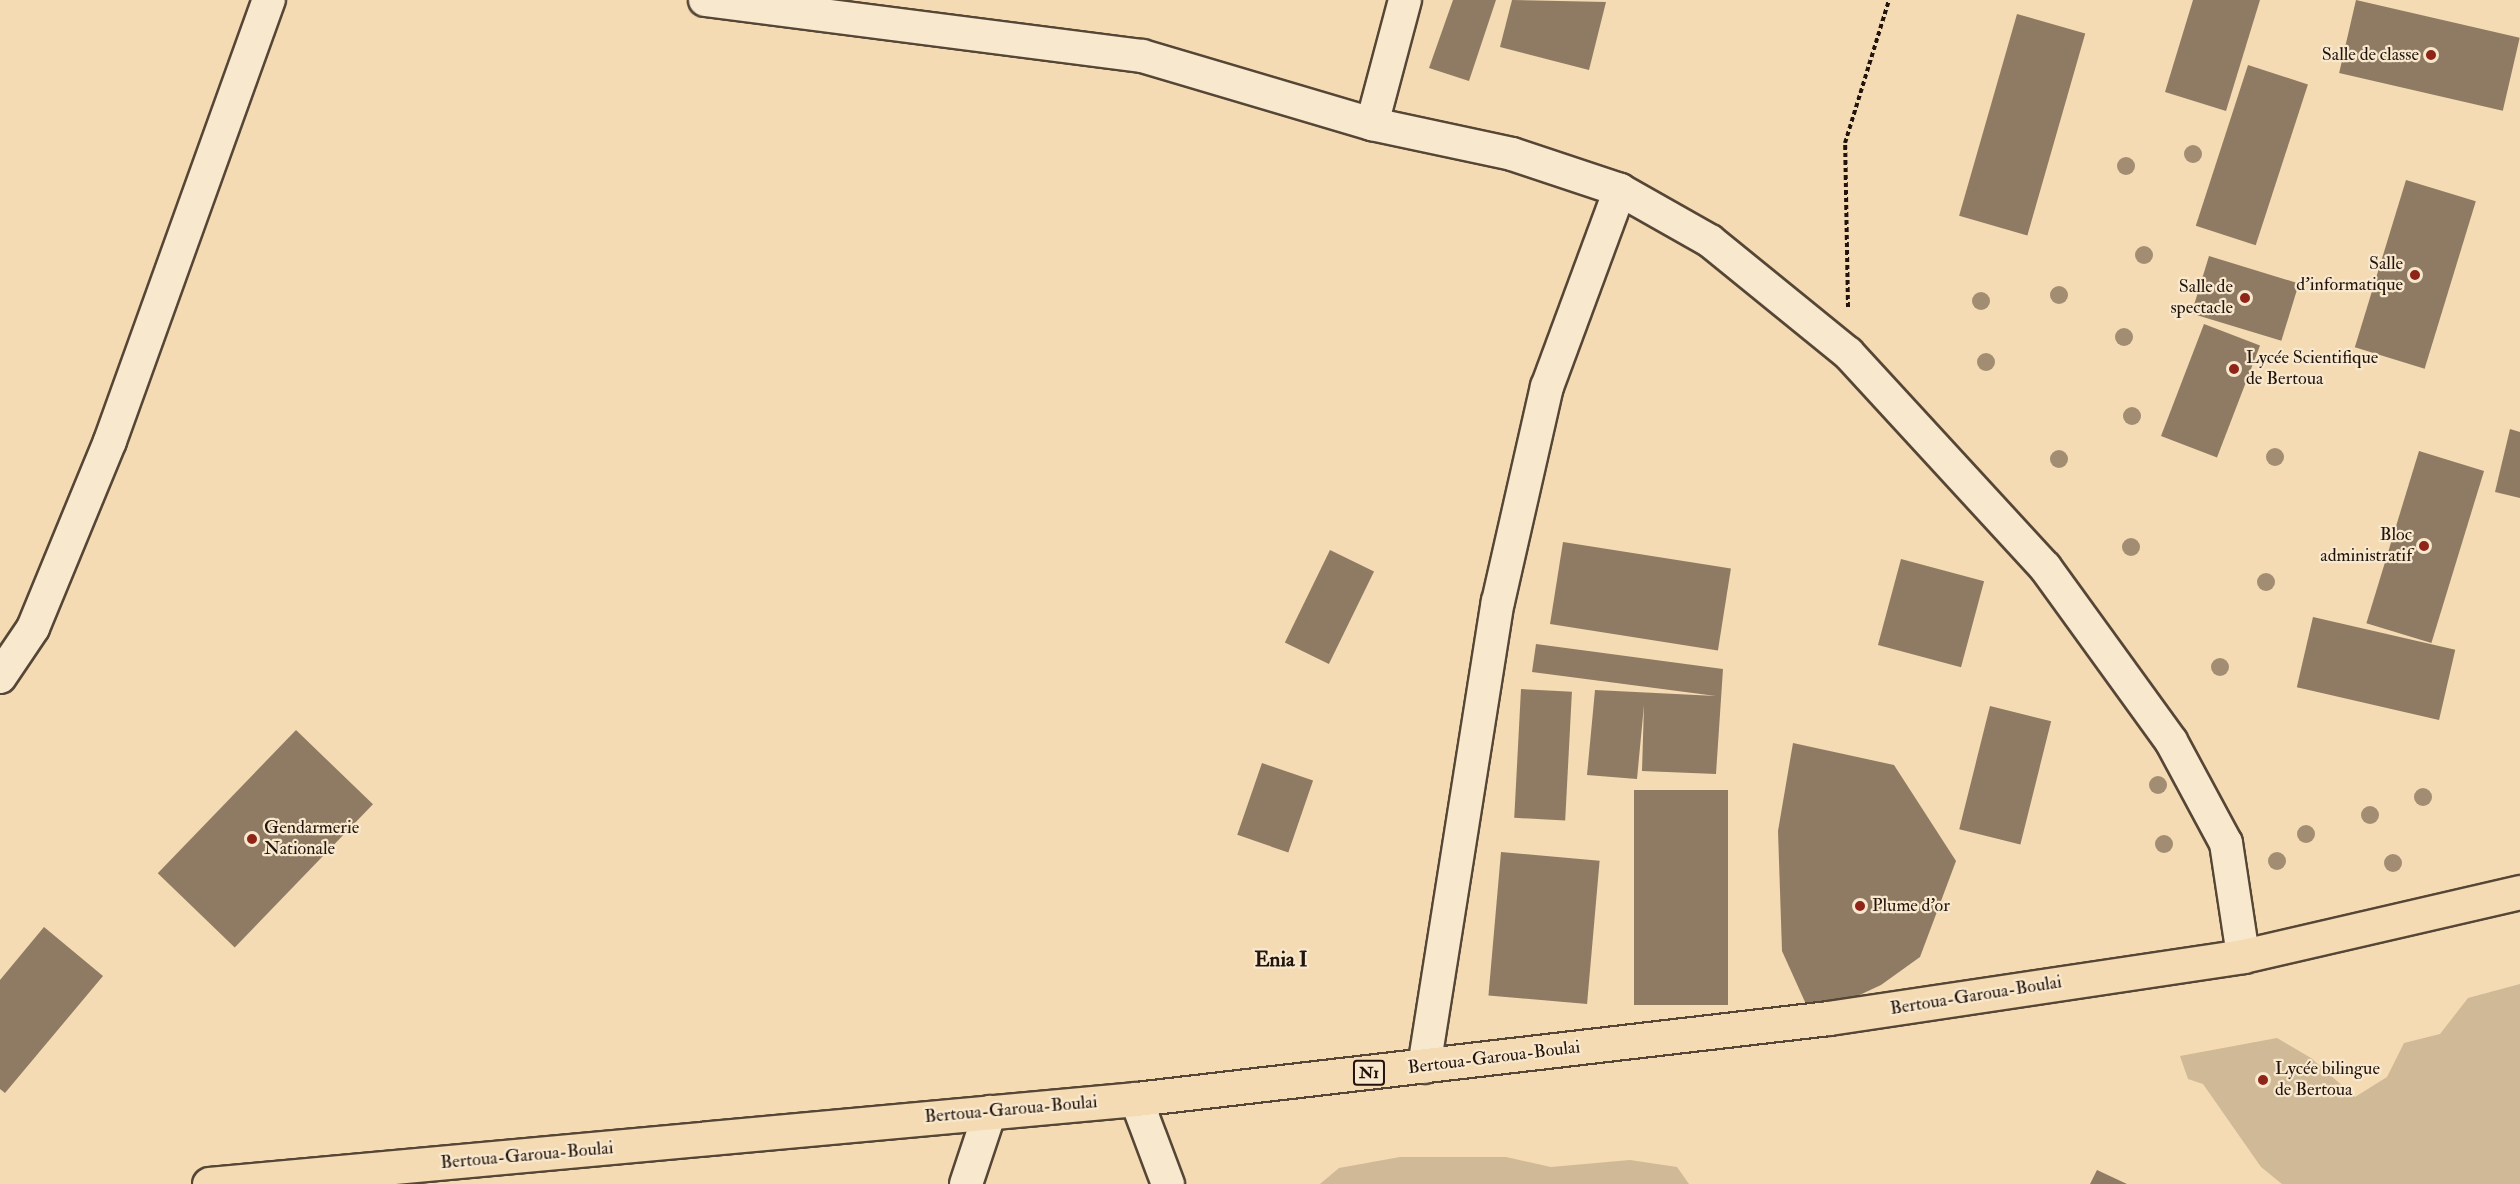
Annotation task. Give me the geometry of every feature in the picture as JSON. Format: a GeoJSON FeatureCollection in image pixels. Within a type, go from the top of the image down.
{"type":"FeatureCollection","features":[{"type":"Feature","properties":{"kind":"highway","name":"Bertoua-Garoua-Boulai"},"geometry":{"type":"LineString","coordinates":[[209,1184],[1136,1099],[1830,1018],[2243,956],[2520,892]]}},
{"type":"Feature","properties":{"kind":"street"},"geometry":{"type":"LineString","coordinates":[[0,677],[33,628],[110,441],[269,0]]}},
{"type":"Feature","properties":{"kind":"street"},"geometry":{"type":"LineString","coordinates":[[705,0],[874,13],[1142,56],[1372,124],[1512,154],[1620,190],[1710,241],[1848,353],[2044,567],[2171,741],[2226,843],[2243,956]]}},
{"type":"Feature","properties":{"kind":"street"},"geometry":{"type":"LineString","coordinates":[[1372,124],[1405,0]]}},
{"type":"Feature","properties":{"kind":"street"},"geometry":{"type":"LineString","coordinates":[[1424,1066],[1498,602],[1547,387],[1620,190]]}},
{"type":"Feature","properties":{"kind":"street"},"geometry":{"type":"LineString","coordinates":[[1136,1099],[1168,1184]]}},
{"type":"Feature","properties":{"kind":"street"},"geometry":{"type":"LineString","coordinates":[[966,1184],[990,1112]]}},
{"type":"Feature","properties":{"kind":"path"},"geometry":{"type":"LineString","coordinates":[[1848,353],[1845,143],[1889,0]]}},
{"type":"Feature","properties":{"kind":"shaded area"},"geometry":{"type":"Polygon","coordinates":[[[2520,984],[2520,1184],[2282,1184],[2261,1167],[2203,1084],[2188,1079],[2180,1056],[2277,1038],[2311,1058],[2355,1097],[2387,1077],[2404,1043],[2440,1034],[2468,998],[2520,984]]]}},
{"type":"Feature","properties":{"kind":"shaded area"},"geometry":{"type":"Polygon","coordinates":[[[1400,1157],[1506,1157],[1551,1167],[1630,1160],[1677,1167],[1689,1184],[1320,1184],[1339,1168],[1400,1157]]]}},
{"type":"Feature","properties":{"kind":"building"},"geometry":{"type":"Polygon","coordinates":[[[1453,0],[1496,0],[1469,81],[1429,68],[1453,0]]]}},
{"type":"Feature","properties":{"kind":"building"},"geometry":{"type":"Polygon","coordinates":[[[1512,0],[1606,2],[1589,70],[1500,47],[1512,0]]]}},
{"type":"Feature","properties":{"kind":"building"},"geometry":{"type":"Polygon","coordinates":[[[2193,0],[2260,0],[2226,111],[2165,92],[2193,0]]]}},
{"type":"Feature","properties":{"kind":"building","name":"Salle de classe"},"geometry":{"type":"Polygon","coordinates":[[[2356,0],[2520,38],[2503,111],[2339,73],[2356,0]]]}},
{"type":"Feature","properties":{"kind":"building"},"geometry":{"type":"Polygon","coordinates":[[[2017,14],[2085,34],[2027,235],[1959,216],[2017,14]]]}},
{"type":"Feature","properties":{"kind":"building","name":"Salle de classe"},"geometry":{"type":"Polygon","coordinates":[[[2248,65],[2308,84],[2256,245],[2196,226],[2248,65]]]}},
{"type":"Feature","properties":{"kind":"building","name":"Salle d'informatique"},"geometry":{"type":"Polygon","coordinates":[[[2406,180],[2476,201],[2425,369],[2355,347],[2406,180]]]}},
{"type":"Feature","properties":{"kind":"building","name":"Salle de spectacle"},"geometry":{"type":"Polygon","coordinates":[[[2209,256],[2299,283],[2281,341],[2191,313],[2209,256]]]}},
{"type":"Feature","properties":{"kind":"building"},"geometry":{"type":"Polygon","coordinates":[[[2204,324],[2260,346],[2217,458],[2161,436],[2204,324]]]}},
{"type":"Feature","properties":{"kind":"building"},"geometry":{"type":"Polygon","coordinates":[[[2510,429],[2520,432],[2520,498],[2495,492],[2510,429]]]}},
{"type":"Feature","properties":{"kind":"building","name":"Bloc administratif"},"geometry":{"type":"Polygon","coordinates":[[[2419,451],[2484,471],[2431,643],[2366,623],[2419,451]]]}},
{"type":"Feature","properties":{"kind":"building"},"geometry":{"type":"Polygon","coordinates":[[[1563,542],[1731,569],[1718,651],[1550,624],[1563,542]]]}},
{"type":"Feature","properties":{"kind":"building"},"geometry":{"type":"Polygon","coordinates":[[[1330,550],[1374,571],[1329,664],[1285,643],[1330,550]]]}},
{"type":"Feature","properties":{"kind":"building"},"geometry":{"type":"Polygon","coordinates":[[[1901,559],[1984,581],[1961,667],[1878,645],[1901,559]]]}},
{"type":"Feature","properties":{"kind":"building"},"geometry":{"type":"Polygon","coordinates":[[[2313,617],[2455,650],[2439,720],[2297,687],[2313,617]]]}},
{"type":"Feature","properties":{"kind":"building"},"geometry":{"type":"Polygon","coordinates":[[[1536,644],[1723,669],[1716,774],[1642,771],[1644,705],[1637,779],[1587,775],[1595,690],[1716,696],[1532,672],[1536,644]]]}},
{"type":"Feature","properties":{"kind":"building"},"geometry":{"type":"Polygon","coordinates":[[[1521,689],[1572,692],[1565,820],[1514,818],[1521,689]]]}},
{"type":"Feature","properties":{"kind":"building"},"geometry":{"type":"Polygon","coordinates":[[[1990,706],[2051,721],[2020,844],[1959,829],[1990,706]]]}},
{"type":"Feature","properties":{"kind":"building"},"geometry":{"type":"Polygon","coordinates":[[[296,730],[373,804],[235,947],[158,873],[296,730]]]}},
{"type":"Feature","properties":{"kind":"building","name":"Plume d'or"},"geometry":{"type":"Polygon","coordinates":[[[1793,743],[1894,765],[1956,861],[1920,957],[1881,985],[1838,1005],[1805,1002],[1782,951],[1778,831],[1793,743]]]}},
{"type":"Feature","properties":{"kind":"building"},"geometry":{"type":"Polygon","coordinates":[[[1262,763],[1313,781],[1288,852],[1237,835],[1262,763]]]}},
{"type":"Feature","properties":{"kind":"building"},"geometry":{"type":"Polygon","coordinates":[[[1634,790],[1728,790],[1728,1005],[1634,1005],[1634,790]]]}},
{"type":"Feature","properties":{"kind":"building"},"geometry":{"type":"Polygon","coordinates":[[[1501,852],[1600,861],[1587,1004],[1488,995],[1501,852]]]}},
{"type":"Feature","properties":{"kind":"building"},"geometry":{"type":"Polygon","coordinates":[[[44,927],[103,976],[5,1093],[0,1089],[0,980],[44,927]]]}},
{"type":"Feature","properties":{"kind":"building"},"geometry":{"type":"Polygon","coordinates":[[[2097,1170],[2127,1184],[2090,1184],[2097,1170]]]}},
{"type":"Feature","properties":{"kind":"place","name":"Salle de classe"},"geometry":{"type":"Point","coordinates":[2431,55]}},
{"type":"Feature","properties":{"kind":"place","name":"Salle d'informatique"},"geometry":{"type":"Point","coordinates":[2415,275]}},
{"type":"Feature","properties":{"kind":"place","name":"Salle de spectacle"},"geometry":{"type":"Point","coordinates":[2245,298]}},
{"type":"Feature","properties":{"kind":"place","name":"Lycée Scientifique de Bertoua"},"geometry":{"type":"Point","coordinates":[2234,369]}},
{"type":"Feature","properties":{"kind":"place","name":"Bloc administratif"},"geometry":{"type":"Point","coordinates":[2424,546]}},
{"type":"Feature","properties":{"kind":"place","name":"Gendarmerie Nationale"},"geometry":{"type":"Point","coordinates":[252,839]}},
{"type":"Feature","properties":{"kind":"place","name":"Plume d'or"},"geometry":{"type":"Point","coordinates":[1860,906]}},
{"type":"Feature","properties":{"kind":"place","name":"Lycée bilingue de Bertoua"},"geometry":{"type":"Point","coordinates":[2263,1080]}},
{"type":"Feature","properties":{"kind":"district","name":"Enia I"},"geometry":{"type":"Point","coordinates":[1281,960]}}]}
